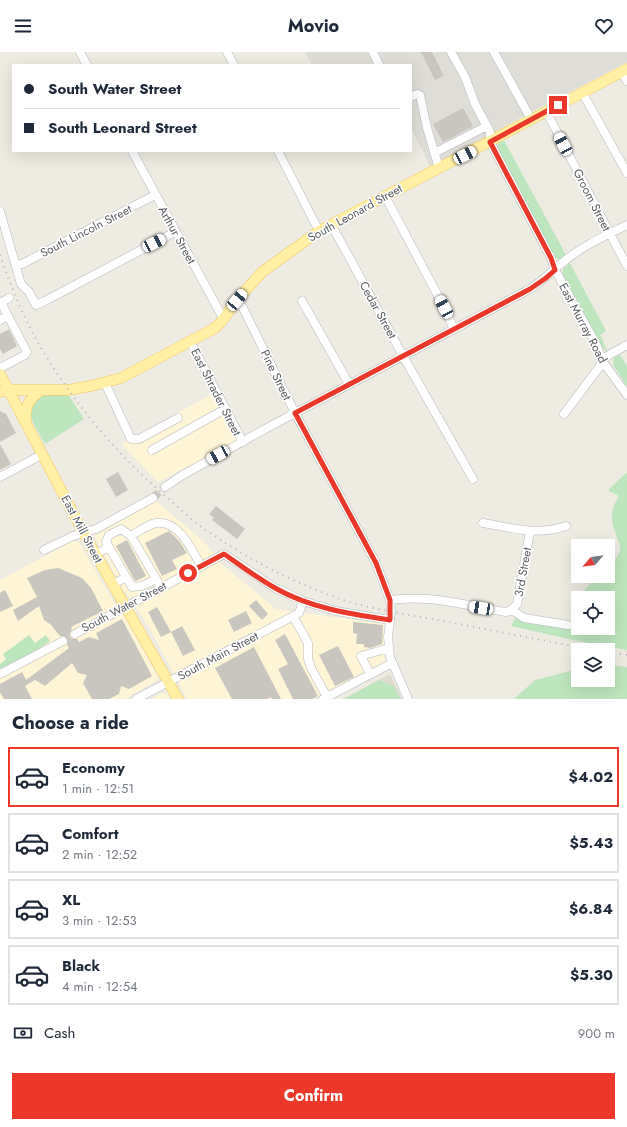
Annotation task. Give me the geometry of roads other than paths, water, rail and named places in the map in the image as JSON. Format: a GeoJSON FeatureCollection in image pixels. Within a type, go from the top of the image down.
{"type":"FeatureCollection","features":[{"type":"Feature","properties":{"kind":"main road","name":"South Leonard Street"},"geometry":{"type":"LineString","coordinates":[[4,391],[68,390],[105,383],[121,378],[215,328],[262,272],[319,231],[624,70]]}},
{"type":"Feature","properties":{"kind":"main road","name":"East Mill Street"},"geometry":{"type":"LineString","coordinates":[[0,374],[4,391],[26,423],[112,585],[126,606],[178,699]]}},
{"type":"Feature","properties":{"kind":"main road"},"geometry":{"type":"LineString","coordinates":[[26,423],[25,413],[28,403],[34,395],[42,390]]}},
{"type":"Feature","properties":{"kind":"street"},"geometry":{"type":"LineString","coordinates":[[80,52],[86,64]]}},
{"type":"Feature","properties":{"kind":"street"},"geometry":{"type":"LineString","coordinates":[[227,52],[233,64]]}},
{"type":"Feature","properties":{"kind":"street"},"geometry":{"type":"LineString","coordinates":[[373,52],[379,64]]}},
{"type":"Feature","properties":{"kind":"street","name":"East Murray Road"},"geometry":{"type":"LineString","coordinates":[[451,52],[465,77],[475,104],[490,132],[490,142],[551,258],[555,270],[596,344],[602,360],[627,395]]}},
{"type":"Feature","properties":{"kind":"street"},"geometry":{"type":"LineString","coordinates":[[494,52],[531,119]]}},
{"type":"Feature","properties":{"kind":"street"},"geometry":{"type":"LineString","coordinates":[[624,70],[627,81]]}},
{"type":"Feature","properties":{"kind":"street"},"geometry":{"type":"LineString","coordinates":[[582,92],[627,173]]}},
{"type":"Feature","properties":{"kind":"street"},"geometry":{"type":"LineString","coordinates":[[412,96],[417,94],[420,95],[427,128],[439,168]]}},
{"type":"Feature","properties":{"kind":"street","name":"Groom Street"},"geometry":{"type":"LineString","coordinates":[[546,111],[627,266]]}},
{"type":"Feature","properties":{"kind":"street"},"geometry":{"type":"LineString","coordinates":[[434,153],[487,126]]}},
{"type":"Feature","properties":{"kind":"street","name":"Arthur Street"},"geometry":{"type":"LineString","coordinates":[[133,152],[223,318]]}},
{"type":"Feature","properties":{"kind":"street"},"geometry":{"type":"LineString","coordinates":[[279,152],[319,231]]}},
{"type":"Feature","properties":{"kind":"street","name":"South Lincoln Street"},"geometry":{"type":"LineString","coordinates":[[16,265],[22,264],[155,195]]}},
{"type":"Feature","properties":{"kind":"street"},"geometry":{"type":"LineString","coordinates":[[386,196],[454,329]]}},
{"type":"Feature","properties":{"kind":"street"},"geometry":{"type":"LineString","coordinates":[[0,211],[21,284],[29,292],[36,304],[45,301],[175,232]]}},
{"type":"Feature","properties":{"kind":"street","name":"Cedar Street"},"geometry":{"type":"LineString","coordinates":[[331,224],[403,356],[473,479]]}},
{"type":"Feature","properties":{"kind":"street"},"geometry":{"type":"LineString","coordinates":[[165,487],[181,476],[295,413],[530,289],[546,278],[562,263],[581,250],[609,233],[627,225]]}},
{"type":"Feature","properties":{"kind":"street"},"geometry":{"type":"LineString","coordinates":[[0,368],[25,355],[27,352],[0,302],[9,298]]}},
{"type":"Feature","properties":{"kind":"street","name":"Pine Street"},"geometry":{"type":"LineString","coordinates":[[237,300],[243,308],[295,413],[376,563],[390,600]]}},
{"type":"Feature","properties":{"kind":"street"},"geometry":{"type":"LineString","coordinates":[[302,301],[349,384]]}},
{"type":"Feature","properties":{"kind":"street"},"geometry":{"type":"LineString","coordinates":[[0,320],[8,316]]}},
{"type":"Feature","properties":{"kind":"street","name":"East Shrader Street"},"geometry":{"type":"LineString","coordinates":[[190,341],[243,442]]}},
{"type":"Feature","properties":{"kind":"street"},"geometry":{"type":"LineString","coordinates":[[564,414],[602,360],[627,345]]}},
{"type":"Feature","properties":{"kind":"street"},"geometry":{"type":"LineString","coordinates":[[105,383],[132,439],[139,439],[178,418]]}},
{"type":"Feature","properties":{"kind":"street"},"geometry":{"type":"LineString","coordinates":[[152,450],[226,409]]}},
{"type":"Feature","properties":{"kind":"street"},"geometry":{"type":"LineString","coordinates":[[0,478],[43,454]]}},
{"type":"Feature","properties":{"kind":"street"},"geometry":{"type":"LineString","coordinates":[[44,550],[73,536],[96,529],[153,498]]}},
{"type":"Feature","properties":{"kind":"street"},"geometry":{"type":"LineString","coordinates":[[131,536],[155,523],[168,524],[184,536],[201,566]]}},
{"type":"Feature","properties":{"kind":"street"},"geometry":{"type":"LineString","coordinates":[[483,523],[530,531],[554,530],[566,526]]}},
{"type":"Feature","properties":{"kind":"street"},"geometry":{"type":"LineString","coordinates":[[156,579],[142,586],[132,587],[106,542],[109,535],[121,528],[131,536],[161,587]]}},
{"type":"Feature","properties":{"kind":"street","name":"3rd Street"},"geometry":{"type":"LineString","coordinates":[[512,610],[517,604],[530,531]]}},
{"type":"Feature","properties":{"kind":"street"},"geometry":{"type":"LineString","coordinates":[[96,554],[109,547]]}},
{"type":"Feature","properties":{"kind":"street","name":"South Water Street"},"geometry":{"type":"LineString","coordinates":[[75,634],[224,554],[275,588],[303,601]]}},
{"type":"Feature","properties":{"kind":"street"},"geometry":{"type":"LineString","coordinates":[[112,585],[126,577]]}},
{"type":"Feature","properties":{"kind":"street"},"geometry":{"type":"LineString","coordinates":[[408,699],[392,663],[389,648],[388,637],[390,600],[414,598],[435,599],[506,612],[512,610],[524,618],[568,625]]}},
{"type":"Feature","properties":{"kind":"street"},"geometry":{"type":"LineString","coordinates":[[390,620],[336,611],[303,601],[296,614],[308,643],[308,659],[325,698],[392,663]]}},
{"type":"Feature","properties":{"kind":"street","name":"South Main Street"},"geometry":{"type":"LineString","coordinates":[[136,699],[296,614]]}},
{"type":"Feature","properties":{"kind":"street"},"geometry":{"type":"LineString","coordinates":[[0,674],[63,641]]}},
{"type":"Feature","properties":{"kind":"street"},"geometry":{"type":"LineString","coordinates":[[370,674],[361,656],[389,648]]}},
{"type":"Feature","properties":{"kind":"tunnel"},"geometry":{"type":"LineString","coordinates":[[153,498],[165,487]]}},
{"type":"Feature","properties":{"kind":"tunnel"},"geometry":{"type":"LineString","coordinates":[[63,641],[75,634]]}},
{"type":"Feature","properties":{"kind":"railway"},"geometry":{"type":"LineString","coordinates":[[0,255],[8,278],[28,324],[53,368],[67,388],[115,448],[197,524],[274,571],[321,592],[349,602],[388,611],[571,645]]}},
{"type":"Feature","properties":{"kind":"railway"},"geometry":{"type":"LineString","coordinates":[[615,653],[627,655]]}}]}
